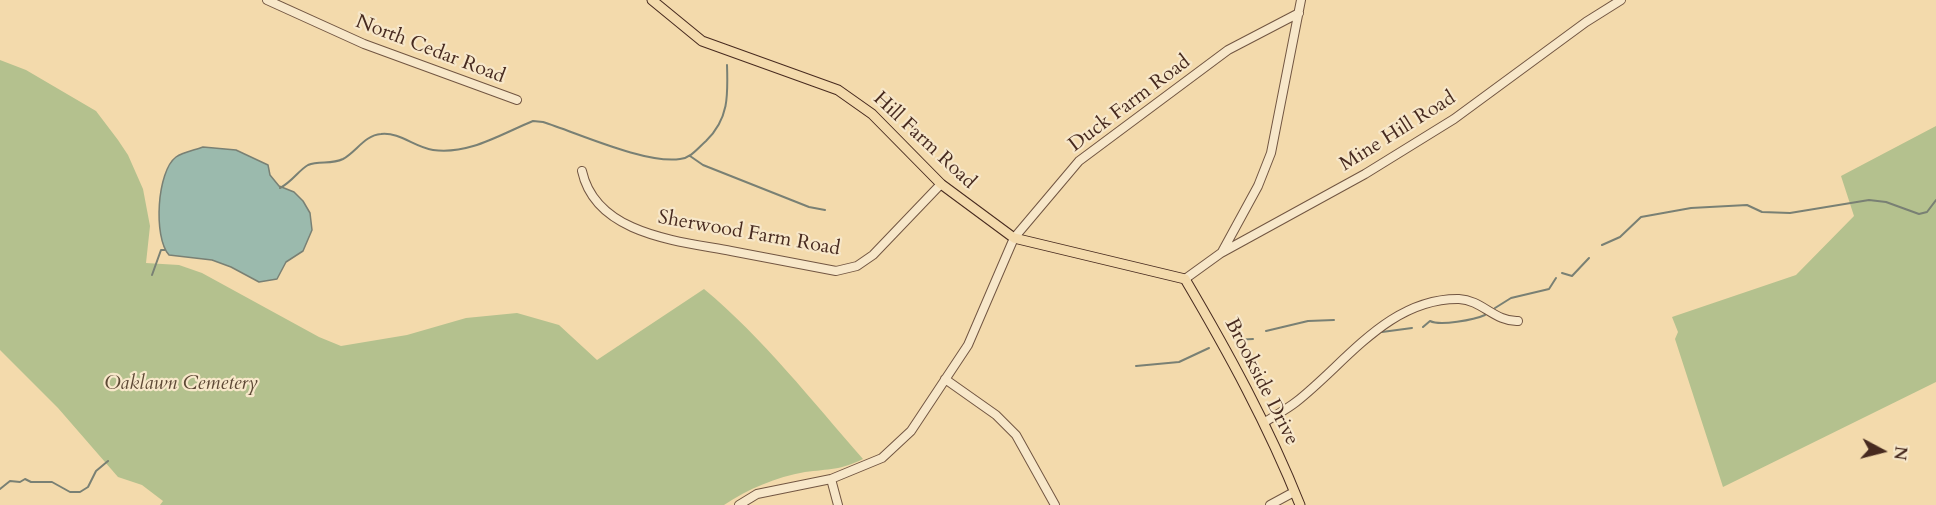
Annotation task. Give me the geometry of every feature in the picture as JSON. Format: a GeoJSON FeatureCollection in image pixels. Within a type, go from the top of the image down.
{"type":"FeatureCollection","features":[{"type":"Feature","properties":{"kind":"main road","name":"Hill Farm Road"},"geometry":{"type":"LineString","coordinates":[[652,0],[702,40],[838,90],[872,114],[941,184],[1014,238],[1185,279]]}},
{"type":"Feature","properties":{"kind":"main road","name":"Brookside Drive"},"geometry":{"type":"LineString","coordinates":[[1185,279],[1226,347],[1265,422],[1299,505]]}},
{"type":"Feature","properties":{"kind":"street","name":"North Cedar Road"},"geometry":{"type":"LineString","coordinates":[[267,0],[365,44],[517,100]]}},
{"type":"Feature","properties":{"kind":"street"},"geometry":{"type":"LineString","coordinates":[[1221,253],[1258,186],[1271,153],[1301,0]]}},
{"type":"Feature","properties":{"kind":"street","name":"Mine Hill Road"},"geometry":{"type":"LineString","coordinates":[[1185,279],[1221,253],[1366,173],[1454,119],[1586,22],[1621,0]]}},
{"type":"Feature","properties":{"kind":"street","name":"Duck Farm Road"},"geometry":{"type":"LineString","coordinates":[[739,505],[757,494],[831,479],[882,458],[911,431],[968,345],[1014,238],[1079,161],[1228,50],[1299,13]]}},
{"type":"Feature","properties":{"kind":"street","name":"Sherwood Farm Road"},"geometry":{"type":"LineString","coordinates":[[582,171],[585,184],[606,211],[651,236],[836,271],[856,266],[873,255],[941,184]]}},
{"type":"Feature","properties":{"kind":"street"},"geometry":{"type":"LineString","coordinates":[[1265,422],[1297,401],[1353,348],[1415,308],[1434,301],[1462,299],[1478,303],[1503,320],[1518,321]]}},
{"type":"Feature","properties":{"kind":"street"},"geometry":{"type":"LineString","coordinates":[[945,379],[996,415],[1016,435],[1055,505]]}},
{"type":"Feature","properties":{"kind":"street"},"geometry":{"type":"LineString","coordinates":[[831,479],[838,505]]}},
{"type":"Feature","properties":{"kind":"street"},"geometry":{"type":"LineString","coordinates":[[1270,505],[1294,492]]}},
{"type":"Feature","properties":{"kind":"green space","name":"Oaklawn Cemetery"},"geometry":{"type":"Polygon","coordinates":[[[0,60],[26,70],[96,111],[118,140],[128,155],[143,189],[150,226],[146,263],[179,265],[202,273],[319,337],[341,346],[407,335],[466,318],[517,313],[559,325],[597,360],[704,289],[767,349],[863,459],[841,467],[794,474],[773,480],[724,505],[160,505],[163,501],[142,485],[118,477],[58,408],[0,350],[0,60]]]}},
{"type":"Feature","properties":{"kind":"green space"},"geometry":{"type":"Polygon","coordinates":[[[1936,126],[1936,382],[1723,487],[1675,339],[1678,332],[1672,317],[1796,275],[1854,216],[1841,176],[1936,126]]]}},
{"type":"Feature","properties":{"kind":"shaded area"},"geometry":{"type":"Polygon","coordinates":[[[203,147],[236,150],[268,165],[270,175],[279,186],[294,192],[310,213],[312,230],[303,251],[286,262],[277,279],[259,282],[212,260],[169,255],[164,246],[159,220],[161,189],[165,176],[176,157],[203,147]]]}},
{"type":"Feature","properties":{"kind":"waterway"},"geometry":{"type":"LineString","coordinates":[[280,188],[308,165],[343,159],[375,135],[394,135],[426,148],[446,151],[485,142],[533,121],[543,122],[649,157],[666,159],[688,157],[714,133],[723,115],[727,96],[727,65]]}},
{"type":"Feature","properties":{"kind":"waterway"},"geometry":{"type":"LineString","coordinates":[[690,156],[703,165],[809,207],[825,210]]}},
{"type":"Feature","properties":{"kind":"waterway"},"geometry":{"type":"LineString","coordinates":[[1602,245],[1620,237],[1641,217],[1691,208],[1747,205],[1762,212],[1790,213],[1869,200],[1886,202],[1919,214],[1927,212],[1936,200]]}},
{"type":"Feature","properties":{"kind":"waterway"},"geometry":{"type":"LineString","coordinates":[[152,275],[161,250],[165,250]]}},
{"type":"Feature","properties":{"kind":"waterway"},"geometry":{"type":"LineString","coordinates":[[1562,273],[1572,276],[1589,258]]}},
{"type":"Feature","properties":{"kind":"waterway"},"geometry":{"type":"LineString","coordinates":[[1495,308],[1511,298],[1549,289],[1556,278]]}},
{"type":"Feature","properties":{"kind":"waterway"},"geometry":{"type":"LineString","coordinates":[[1423,327],[1430,321],[1457,322],[1485,315]]}},
{"type":"Feature","properties":{"kind":"waterway"},"geometry":{"type":"LineString","coordinates":[[1266,331],[1308,321],[1334,320]]}},
{"type":"Feature","properties":{"kind":"waterway"},"geometry":{"type":"LineString","coordinates":[[1382,332],[1412,328]]}},
{"type":"Feature","properties":{"kind":"waterway"},"geometry":{"type":"LineString","coordinates":[[1234,340],[1253,339]]}},
{"type":"Feature","properties":{"kind":"waterway"},"geometry":{"type":"LineString","coordinates":[[1136,366],[1179,362],[1209,348]]}},
{"type":"Feature","properties":{"kind":"waterway"},"geometry":{"type":"LineString","coordinates":[[0,489],[10,481],[20,482],[25,479],[31,482],[52,482],[70,492],[80,492],[88,487],[96,471],[108,461]]}}]}
